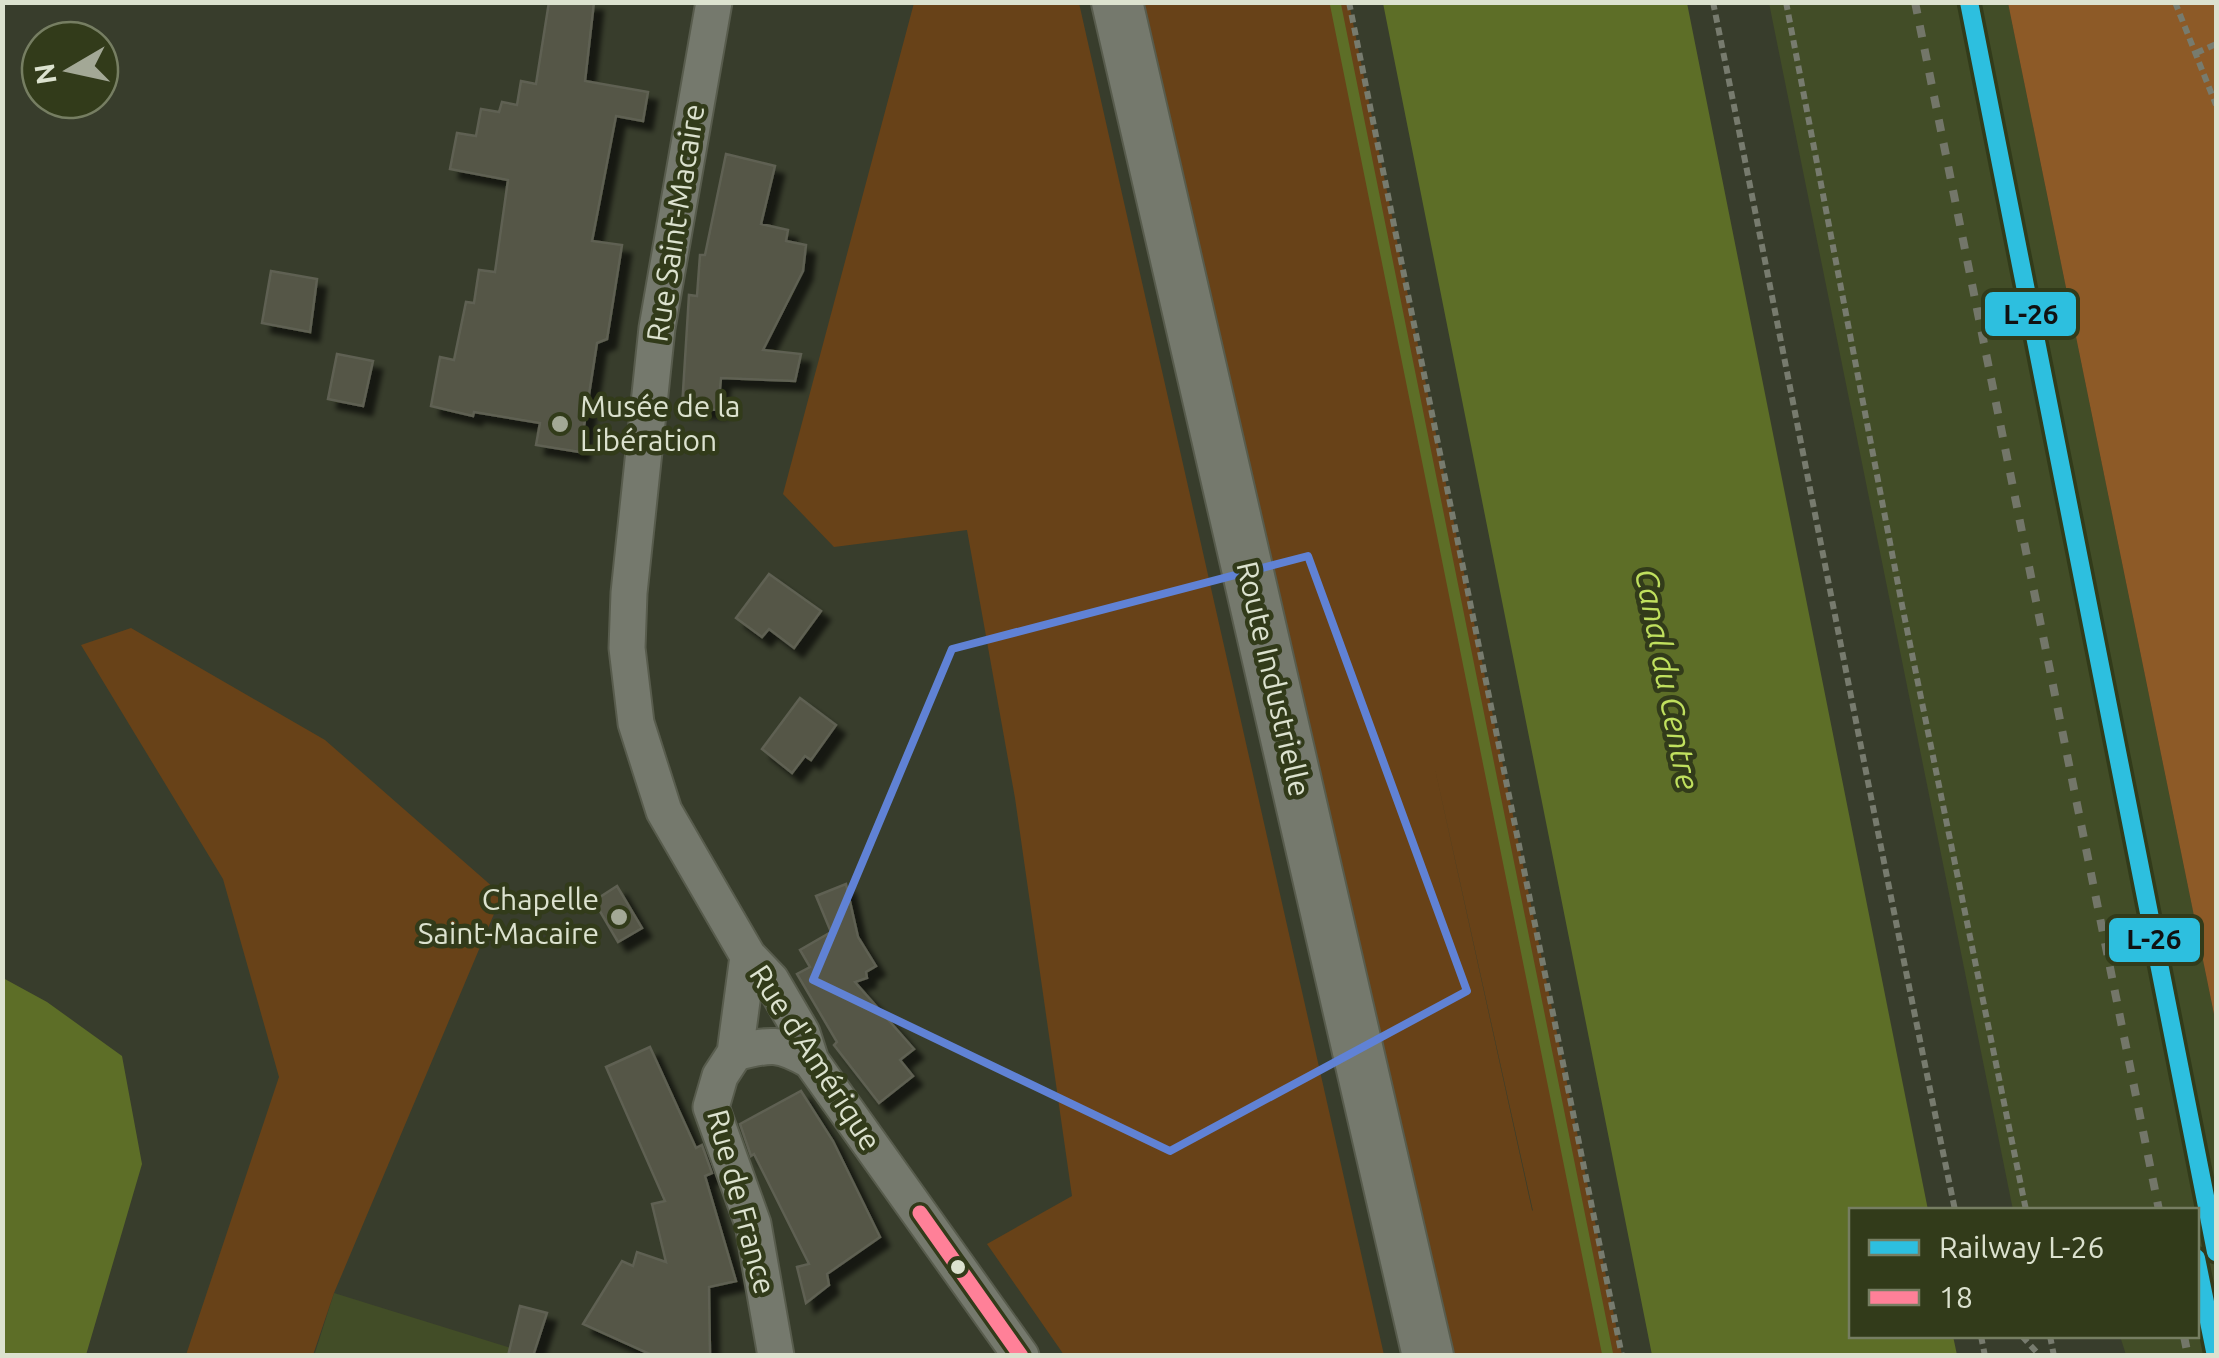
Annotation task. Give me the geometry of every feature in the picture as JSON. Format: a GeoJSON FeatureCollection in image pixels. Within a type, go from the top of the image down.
{"type":"FeatureCollection","features":[{"type":"Feature","properties":{"kind":"main road","name":"Route Industrielle"},"geometry":{"type":"LineString","coordinates":[[1117,2],[1428,1356]]}},
{"type":"Feature","properties":{"kind":"street","name":"Rue Saint-Macaire"},"geometry":{"type":"LineString","coordinates":[[714,2],[657,328],[628,593],[627,648],[636,723],[664,811],[748,956]]}},
{"type":"Feature","properties":{"kind":"street","name":"Rue de France"},"geometry":{"type":"LineString","coordinates":[[748,956],[734,1054],[720,1076],[711,1107],[753,1224],[776,1356]]}},
{"type":"Feature","properties":{"kind":"street","name":"Rue d'Amérique"},"geometry":{"type":"LineString","coordinates":[[748,956],[771,980],[802,1033],[811,1061],[1021,1356]]}},
{"type":"Feature","properties":{"kind":"street"},"geometry":{"type":"LineString","coordinates":[[734,1054],[766,1045],[785,1046],[811,1061]]}},
{"type":"Feature","properties":{"kind":"path"},"geometry":{"type":"LineString","coordinates":[[1349,2],[1622,1356]]}},
{"type":"Feature","properties":{"kind":"path"},"geometry":{"type":"LineString","coordinates":[[1713,2],[1879,846],[1955,1208]]}},
{"type":"Feature","properties":{"kind":"path"},"geometry":{"type":"LineString","coordinates":[[1786,2],[1902,606],[2026,1208]]}},
{"type":"Feature","properties":{"kind":"path"},"geometry":{"type":"LineString","coordinates":[[2175,2],[2216,106]]}},
{"type":"Feature","properties":{"kind":"path"},"geometry":{"type":"LineString","coordinates":[[2196,53],[2216,44]]}},
{"type":"Feature","properties":{"kind":"highlighted area"},"geometry":{"type":"Polygon","coordinates":[[[1308,556],[1467,991],[1170,1151],[813,980],[952,649],[1308,556]]]}},
{"type":"Feature","properties":{"kind":"shaded area"},"geometry":{"type":"Polygon","coordinates":[[[914,3],[1079,3],[1384,1355],[1064,1355],[987,1244],[1072,1196],[1015,798],[967,530],[834,547],[783,494],[914,3]]]}},
{"type":"Feature","properties":{"kind":"shaded area"},"geometry":{"type":"Polygon","coordinates":[[[1117,3],[1349,3],[1622,1355],[1428,1355],[1117,3]],[[1433,760],[1532,1210],[1533,1211],[1433,760]]]}},
{"type":"Feature","properties":{"kind":"shaded area"},"geometry":{"type":"Polygon","coordinates":[[[1769,3],[2008,3],[2216,1024],[2216,1355],[2126,1355],[2121,1338],[2199,1338],[2199,1208],[2013,1208],[1769,3]]]}},
{"type":"Feature","properties":{"kind":"shaded area"},"geometry":{"type":"Polygon","coordinates":[[[2008,3],[2216,3],[2216,1024],[2008,3]]]}},
{"type":"Feature","properties":{"kind":"shaded area"},"geometry":{"type":"Polygon","coordinates":[[[131,628],[325,740],[502,895],[334,1293],[313,1355],[186,1355],[279,1077],[223,879],[81,645],[131,628]]]}},
{"type":"Feature","properties":{"kind":"shaded area"},"geometry":{"type":"Polygon","coordinates":[[[334,1293],[524,1352],[523,1356],[314,1356],[334,1293]]]}},
{"type":"Feature","properties":{"kind":"water","name":"Canal du Centre"},"geometry":{"type":"Polygon","coordinates":[[[1383,3],[1687,3],[1928,1208],[1849,1208],[1849,1338],[1953,1338],[1957,1355],[1652,1355],[1383,3]]]}},
{"type":"Feature","properties":{"kind":"water"},"geometry":{"type":"Polygon","coordinates":[[[3,978],[47,1002],[122,1056],[142,1164],[86,1355],[3,1355],[3,978]]]}},
{"type":"Feature","properties":{"kind":"building"},"geometry":{"type":"Polygon","coordinates":[[[549,2],[594,2],[585,81],[648,92],[643,121],[616,116],[592,241],[622,245],[607,339],[597,343],[580,452],[536,445],[540,423],[474,412],[473,416],[431,406],[440,357],[454,360],[466,302],[474,303],[479,270],[495,272],[508,180],[450,169],[457,133],[476,136],[481,109],[499,112],[502,102],[517,105],[521,81],[536,84],[549,2]]]}},
{"type":"Feature","properties":{"kind":"building"},"geometry":{"type":"Polygon","coordinates":[[[726,154],[775,166],[761,224],[788,230],[786,241],[806,245],[803,271],[763,350],[801,354],[795,381],[721,378],[718,410],[682,408],[689,295],[697,296],[700,255],[705,255],[726,154]]]}},
{"type":"Feature","properties":{"kind":"building"},"geometry":{"type":"Polygon","coordinates":[[[271,271],[317,279],[310,332],[262,323],[271,271]]]}},
{"type":"Feature","properties":{"kind":"building"},"geometry":{"type":"Polygon","coordinates":[[[337,354],[373,361],[363,406],[328,399],[337,354]]]}},
{"type":"Feature","properties":{"kind":"building"},"geometry":{"type":"Polygon","coordinates":[[[769,574],[821,611],[794,648],[769,629],[762,637],[736,618],[769,574]]]}},
{"type":"Feature","properties":{"kind":"building"},"geometry":{"type":"Polygon","coordinates":[[[800,698],[836,725],[811,760],[805,756],[792,773],[762,749],[800,698]]]}},
{"type":"Feature","properties":{"kind":"building"},"geometry":{"type":"Polygon","coordinates":[[[846,884],[858,937],[876,966],[866,972],[867,978],[855,982],[914,1049],[900,1060],[913,1076],[879,1103],[834,1045],[837,1042],[797,974],[810,967],[800,950],[831,932],[816,896],[846,884]]]}},
{"type":"Feature","properties":{"kind":"building"},"geometry":{"type":"Polygon","coordinates":[[[617,886],[642,928],[618,942],[598,908],[600,897],[617,886]]]}},
{"type":"Feature","properties":{"kind":"building"},"geometry":{"type":"Polygon","coordinates":[[[650,1047],[696,1148],[702,1145],[712,1173],[705,1176],[736,1281],[709,1287],[710,1356],[654,1356],[583,1324],[622,1261],[633,1266],[637,1252],[666,1262],[652,1204],[665,1201],[606,1067],[650,1047]]]}},
{"type":"Feature","properties":{"kind":"building"},"geometry":{"type":"Polygon","coordinates":[[[801,1091],[833,1141],[880,1237],[827,1274],[829,1285],[806,1303],[797,1267],[809,1264],[754,1154],[751,1156],[740,1124],[801,1091]]]}},
{"type":"Feature","properties":{"kind":"building"},"geometry":{"type":"Polygon","coordinates":[[[520,1306],[547,1313],[533,1356],[508,1356],[520,1306]]]}},
{"type":"Feature","properties":{"kind":"waterway"},"geometry":{"type":"LineString","coordinates":[[1335,2],[1608,1356]]}},
{"type":"Feature","properties":{"kind":"railway"},"geometry":{"type":"LineString","coordinates":[[1915,2],[2159,1208]]}},
{"type":"Feature","properties":{"kind":"railway"},"geometry":{"type":"LineString","coordinates":[[2184,1338],[2188,1356]]}},
{"type":"Feature","properties":{"kind":"rail line","name":"L-26"},"geometry":{"type":"LineString","coordinates":[[1969,2],[2216,1252]]}},
{"type":"Feature","properties":{"kind":"rail line","name":"L-26"},"geometry":{"type":"LineString","coordinates":[[2199,1273],[2216,1356]]}},
{"type":"Feature","properties":{"kind":"transit line","name":"18"},"geometry":{"type":"LineString","coordinates":[[920,1213],[1021,1356]]}},
{"type":"Feature","properties":{"kind":"place","name":"Musée de la Libération"},"geometry":{"type":"Point","coordinates":[560,424]}},
{"type":"Feature","properties":{"kind":"place","name":"Chapelle Saint-Macaire"},"geometry":{"type":"Point","coordinates":[619,917]}}]}
